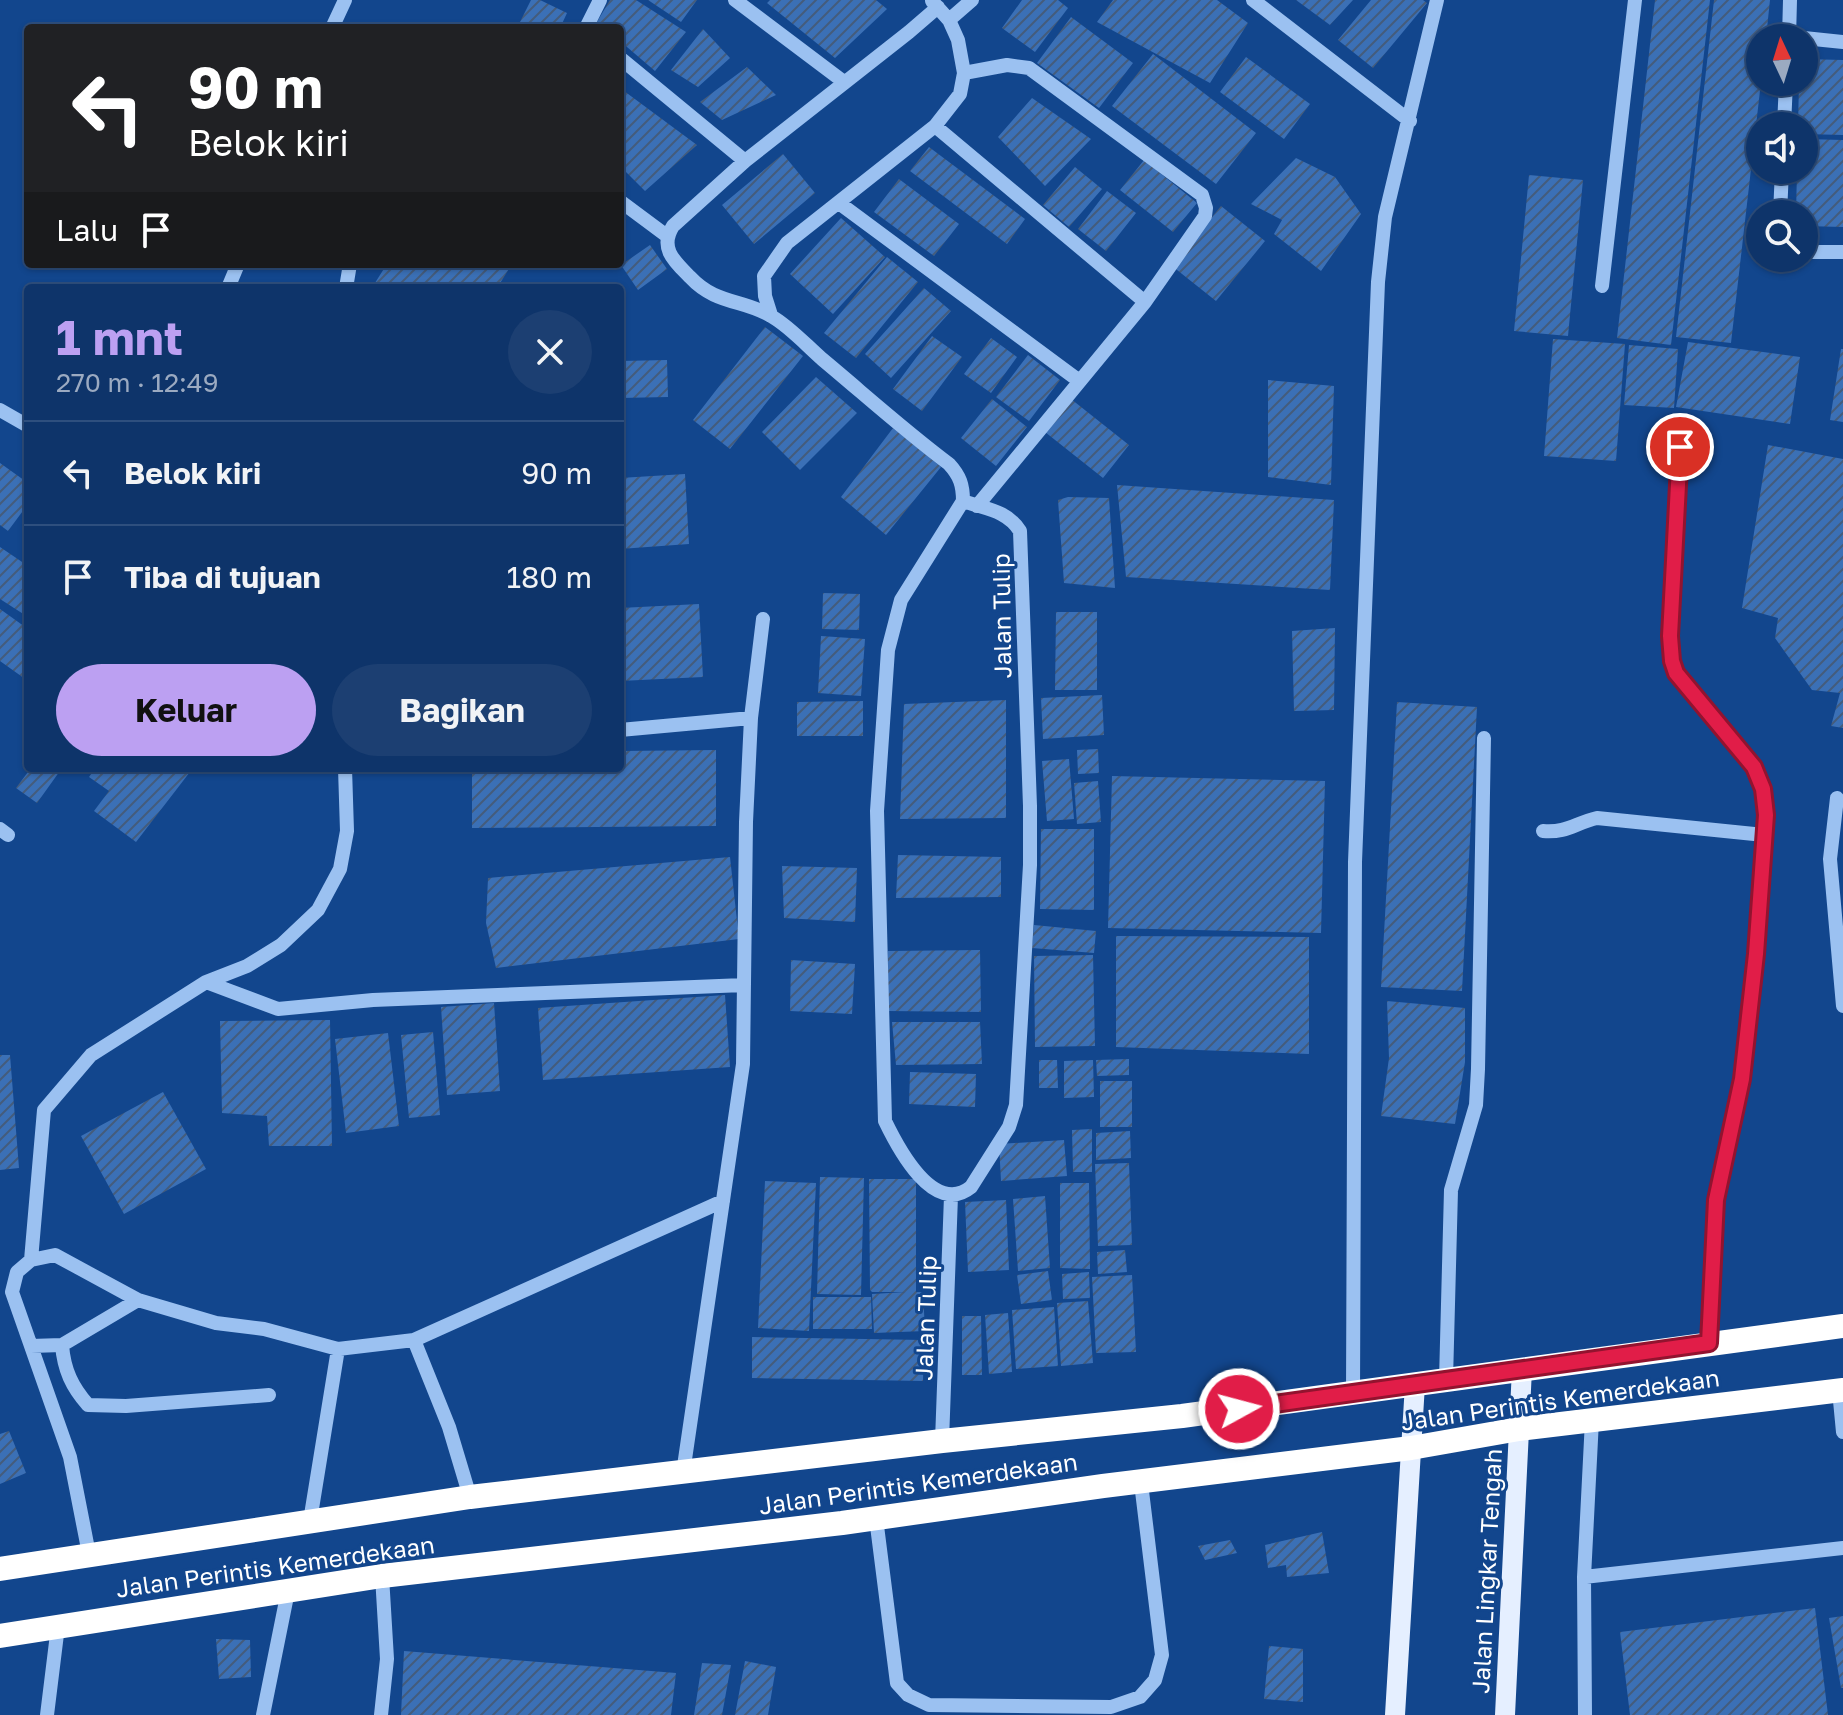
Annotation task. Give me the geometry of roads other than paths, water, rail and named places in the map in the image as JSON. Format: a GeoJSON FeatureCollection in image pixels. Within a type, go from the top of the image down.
{"type":"FeatureCollection","features":[{"type":"Feature","properties":{"kind":"highway","name":"Jalan Perintis Kemerdekaan"},"geometry":{"type":"LineString","coordinates":[[0,1569],[470,1497],[1182,1416],[1843,1326]]}},
{"type":"Feature","properties":{"kind":"highway","name":"Jalan Perintis Kemerdekaan"},"geometry":{"type":"LineString","coordinates":[[0,1636],[382,1576],[876,1518],[1411,1448],[1519,1429],[1841,1390]]}},
{"type":"Feature","properties":{"kind":"main road","name":"Jalan Lingkar Tengah"},"geometry":{"type":"LineString","coordinates":[[1505,1715],[1522,1369]]}},
{"type":"Feature","properties":{"kind":"main road"},"geometry":{"type":"LineString","coordinates":[[1395,1715],[1415,1384]]}},
{"type":"Feature","properties":{"kind":"street"},"geometry":{"type":"LineString","coordinates":[[332,24],[337,0]]}},
{"type":"Feature","properties":{"kind":"street"},"geometry":{"type":"LineString","coordinates":[[333,24],[345,0]]}},
{"type":"Feature","properties":{"kind":"street"},"geometry":{"type":"LineString","coordinates":[[588,24],[600,0]]}},
{"type":"Feature","properties":{"kind":"street"},"geometry":{"type":"LineString","coordinates":[[735,0],[844,82]]}},
{"type":"Feature","properties":{"kind":"street"},"geometry":{"type":"LineString","coordinates":[[949,20],[972,0]]}},
{"type":"Feature","properties":{"kind":"street"},"geometry":{"type":"LineString","coordinates":[[1253,0],[1410,121]]}},
{"type":"Feature","properties":{"kind":"street"},"geometry":{"type":"LineString","coordinates":[[1353,1394],[1355,862],[1378,282],[1385,217],[1437,0]]}},
{"type":"Feature","properties":{"kind":"street"},"geometry":{"type":"LineString","coordinates":[[1602,286],[1635,0]]}},
{"type":"Feature","properties":{"kind":"street"},"geometry":{"type":"LineString","coordinates":[[1789,24],[1790,0]]}},
{"type":"Feature","properties":{"kind":"street"},"geometry":{"type":"LineString","coordinates":[[771,315],[765,296],[764,276],[787,243],[935,126],[960,94],[964,73],[958,40],[949,20],[934,3],[909,32],[745,161],[673,226],[667,236],[669,253],[691,278],[717,298],[771,315],[949,464],[958,474],[970,503]]}},
{"type":"Feature","properties":{"kind":"street"},"geometry":{"type":"LineString","coordinates":[[1818,40],[1843,42]]}},
{"type":"Feature","properties":{"kind":"street"},"geometry":{"type":"LineString","coordinates":[[624,61],[745,161]]}},
{"type":"Feature","properties":{"kind":"street"},"geometry":{"type":"LineString","coordinates":[[951,1196],[938,1193],[925,1180],[899,1148],[885,1121],[877,811],[888,650],[893,623],[901,600],[970,503],[1145,302],[1205,216],[1206,208],[1202,195],[1029,68],[1007,65],[964,73]]}},
{"type":"Feature","properties":{"kind":"street"},"geometry":{"type":"LineString","coordinates":[[935,126],[1145,302]]}},
{"type":"Feature","properties":{"kind":"street"},"geometry":{"type":"LineString","coordinates":[[839,203],[1078,380]]}},
{"type":"Feature","properties":{"kind":"street"},"geometry":{"type":"LineString","coordinates":[[624,204],[667,236]]}},
{"type":"Feature","properties":{"kind":"street"},"geometry":{"type":"LineString","coordinates":[[1818,252],[1843,252]]}},
{"type":"Feature","properties":{"kind":"street"},"geometry":{"type":"LineString","coordinates":[[0,410],[24,424]]}},
{"type":"Feature","properties":{"kind":"street"},"geometry":{"type":"LineString","coordinates":[[1680,447],[1670,636],[1672,661],[1676,673],[1754,767],[1763,789],[1766,815],[1756,954],[1742,1079],[1716,1200],[1709,1343]]}},
{"type":"Feature","properties":{"kind":"street","name":"Jalan Tulip"},"geometry":{"type":"LineString","coordinates":[[942,1441],[951,1196],[963,1194],[971,1187],[1009,1127],[1016,1105],[1030,865],[1020,531],[1014,521],[1000,512],[970,503]]}},
{"type":"Feature","properties":{"kind":"street"},"geometry":{"type":"LineString","coordinates":[[683,1473],[743,1064],[746,822],[751,718],[763,619]]}},
{"type":"Feature","properties":{"kind":"street"},"geometry":{"type":"LineString","coordinates":[[624,730],[751,718]]}},
{"type":"Feature","properties":{"kind":"street"},"geometry":{"type":"LineString","coordinates":[[1446,1380],[1451,1190],[1467,1140],[1476,1093],[1484,738]]}},
{"type":"Feature","properties":{"kind":"street"},"geometry":{"type":"LineString","coordinates":[[31,1260],[44,1110],[91,1055],[206,982],[247,966],[281,945],[318,910],[340,869],[347,831],[345,772]]}},
{"type":"Feature","properties":{"kind":"street"},"geometry":{"type":"LineString","coordinates":[[1837,798],[1830,859],[1843,1006]]}},
{"type":"Feature","properties":{"kind":"street"},"geometry":{"type":"LineString","coordinates":[[1543,831],[1562,832],[1597,818],[1764,835]]}},
{"type":"Feature","properties":{"kind":"street"},"geometry":{"type":"LineString","coordinates":[[206,982],[278,1009],[373,1000],[744,985]]}},
{"type":"Feature","properties":{"kind":"street"},"geometry":{"type":"LineString","coordinates":[[89,1554],[70,1457],[12,1292],[17,1272],[31,1260],[55,1255],[138,1300],[216,1323],[264,1329],[338,1349],[414,1340],[723,1201]]}},
{"type":"Feature","properties":{"kind":"street"},"geometry":{"type":"LineString","coordinates":[[31,1346],[62,1345],[138,1300]]}},
{"type":"Feature","properties":{"kind":"street"},"geometry":{"type":"LineString","coordinates":[[414,1340],[449,1427],[470,1497]]}},
{"type":"Feature","properties":{"kind":"street"},"geometry":{"type":"LineString","coordinates":[[62,1345],[64,1364],[73,1388],[88,1405],[126,1406],[269,1395]]}},
{"type":"Feature","properties":{"kind":"street"},"geometry":{"type":"LineString","coordinates":[[310,1521],[338,1349]]}},
{"type":"Feature","properties":{"kind":"street"},"geometry":{"type":"LineString","coordinates":[[1841,1390],[1843,1432]]}},
{"type":"Feature","properties":{"kind":"street"},"geometry":{"type":"LineString","coordinates":[[1585,1715],[1584,1577],[1592,1420]]}},
{"type":"Feature","properties":{"kind":"street"},"geometry":{"type":"LineString","coordinates":[[876,1518],[897,1683],[908,1695],[929,1705],[1111,1707],[1140,1697],[1155,1680],[1162,1655],[1141,1483]]}},
{"type":"Feature","properties":{"kind":"street"},"geometry":{"type":"LineString","coordinates":[[1584,1577],[1843,1548]]}},
{"type":"Feature","properties":{"kind":"street"},"geometry":{"type":"LineString","coordinates":[[381,1715],[387,1659],[382,1576]]}},
{"type":"Feature","properties":{"kind":"street"},"geometry":{"type":"LineString","coordinates":[[263,1715],[288,1591]]}},
{"type":"Feature","properties":{"kind":"street"},"geometry":{"type":"LineString","coordinates":[[47,1715],[58,1626]]}}]}
